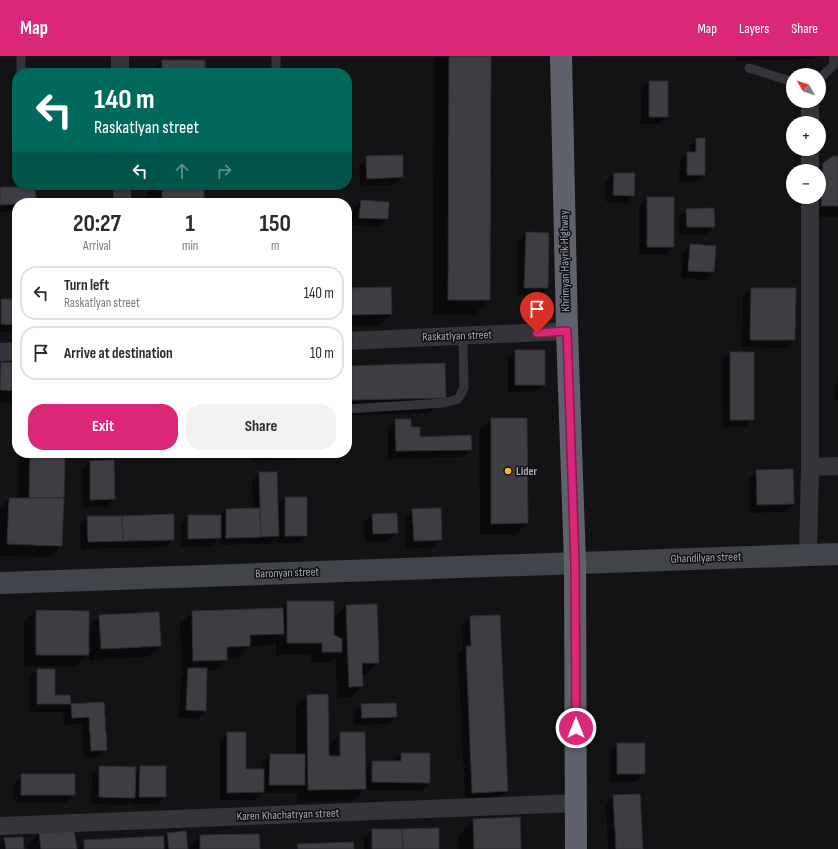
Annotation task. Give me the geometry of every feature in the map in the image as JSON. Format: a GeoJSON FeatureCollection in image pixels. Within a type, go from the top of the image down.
{"type":"FeatureCollection","features":[{"type":"Feature","properties":{"kind":"highway","name":"Khrimyan Hayrik Highway"},"geometry":{"type":"LineString","coordinates":[[561,56],[567,331],[575,563],[576,849]]}},
{"type":"Feature","properties":{"kind":"main road","name":"Ghandilyan street"},"geometry":{"type":"LineString","coordinates":[[575,563],[838,554]]}},
{"type":"Feature","properties":{"kind":"main road","name":"Baronyan street"},"geometry":{"type":"LineString","coordinates":[[0,583],[575,563]]}},
{"type":"Feature","properties":{"kind":"street"},"geometry":{"type":"LineString","coordinates":[[120,56],[120,68]]}},
{"type":"Feature","properties":{"kind":"street"},"geometry":{"type":"LineString","coordinates":[[808,555],[810,467],[810,204]]}},
{"type":"Feature","properties":{"kind":"street","name":"Raskatlyan street"},"geometry":{"type":"LineString","coordinates":[[352,341],[567,331]]}},
{"type":"Feature","properties":{"kind":"street"},"geometry":{"type":"LineString","coordinates":[[0,352],[12,351]]}},
{"type":"Feature","properties":{"kind":"street"},"geometry":{"type":"LineString","coordinates":[[810,467],[838,466]]}},
{"type":"Feature","properties":{"kind":"street","name":"Karen Khachatryan street"},"geometry":{"type":"LineString","coordinates":[[0,826],[576,803]]}},
{"type":"Feature","properties":{"kind":"lane"},"geometry":{"type":"LineString","coordinates":[[21,56],[21,68]]}},
{"type":"Feature","properties":{"kind":"lane"},"geometry":{"type":"LineString","coordinates":[[276,56],[276,68]]}},
{"type":"Feature","properties":{"kind":"lane"},"geometry":{"type":"LineString","coordinates":[[826,72],[833,66],[834,56]]}},
{"type":"Feature","properties":{"kind":"lane"},"geometry":{"type":"LineString","coordinates":[[749,68],[786,80]]}},
{"type":"Feature","properties":{"kind":"lane"},"geometry":{"type":"LineString","coordinates":[[352,409],[444,403],[458,399],[464,388],[463,336]]}},
{"type":"Feature","properties":{"kind":"building"},"geometry":{"type":"Polygon","coordinates":[[[449,56],[491,56],[490,300],[448,300],[449,56]]]}},
{"type":"Feature","properties":{"kind":"building"},"geometry":{"type":"Polygon","coordinates":[[[162,60],[205,60],[205,68],[162,68],[162,60]]]}},
{"type":"Feature","properties":{"kind":"building"},"geometry":{"type":"Polygon","coordinates":[[[649,81],[668,81],[668,117],[649,117],[649,81]]]}},
{"type":"Feature","properties":{"kind":"building"},"geometry":{"type":"Polygon","coordinates":[[[696,138],[705,138],[705,175],[687,175],[687,152],[696,152],[696,138]]]}},
{"type":"Feature","properties":{"kind":"building"},"geometry":{"type":"Polygon","coordinates":[[[403,155],[403,177],[367,179],[366,156],[403,155]]]}},
{"type":"Feature","properties":{"kind":"building"},"geometry":{"type":"Polygon","coordinates":[[[833,156],[838,156],[838,206],[821,206],[821,204],[826,204],[826,164],[823,163],[833,156]]]}},
{"type":"Feature","properties":{"kind":"building"},"geometry":{"type":"Polygon","coordinates":[[[614,173],[635,173],[634,196],[613,195],[614,173]]]}},
{"type":"Feature","properties":{"kind":"building"},"geometry":{"type":"Polygon","coordinates":[[[0,187],[12,187],[12,190],[35,190],[36,198],[12,198],[12,204],[0,205],[0,187]]]}},
{"type":"Feature","properties":{"kind":"building"},"geometry":{"type":"Polygon","coordinates":[[[162,190],[204,190],[204,198],[162,198],[162,190]]]}},
{"type":"Feature","properties":{"kind":"building"},"geometry":{"type":"Polygon","coordinates":[[[647,197],[674,197],[674,247],[647,247],[647,197]]]}},
{"type":"Feature","properties":{"kind":"building"},"geometry":{"type":"Polygon","coordinates":[[[361,200],[389,202],[388,219],[359,218],[361,200]]]}},
{"type":"Feature","properties":{"kind":"building"},"geometry":{"type":"Polygon","coordinates":[[[714,208],[715,227],[687,227],[686,209],[714,208]]]}},
{"type":"Feature","properties":{"kind":"building"},"geometry":{"type":"Polygon","coordinates":[[[526,232],[549,233],[548,288],[524,288],[526,232]]]}},
{"type":"Feature","properties":{"kind":"building"},"geometry":{"type":"Polygon","coordinates":[[[690,244],[716,246],[714,272],[688,271],[690,244]]]}},
{"type":"Feature","properties":{"kind":"building"},"geometry":{"type":"Polygon","coordinates":[[[391,287],[392,314],[352,315],[352,288],[391,287]]]}},
{"type":"Feature","properties":{"kind":"building"},"geometry":{"type":"Polygon","coordinates":[[[751,288],[796,288],[795,340],[750,340],[751,288]]]}},
{"type":"Feature","properties":{"kind":"building"},"geometry":{"type":"Polygon","coordinates":[[[1,299],[12,299],[12,325],[1,324],[1,299]]]}},
{"type":"Feature","properties":{"kind":"building"},"geometry":{"type":"Polygon","coordinates":[[[515,350],[545,350],[545,385],[515,385],[515,350]]]}},
{"type":"Feature","properties":{"kind":"building"},"geometry":{"type":"Polygon","coordinates":[[[730,352],[754,352],[754,420],[730,420],[730,352]]]}},
{"type":"Feature","properties":{"kind":"building"},"geometry":{"type":"Polygon","coordinates":[[[1,362],[12,363],[12,391],[0,390],[1,362]]]}},
{"type":"Feature","properties":{"kind":"building"},"geometry":{"type":"Polygon","coordinates":[[[445,363],[446,398],[352,400],[352,366],[445,363]]]}},
{"type":"Feature","properties":{"kind":"building"},"geometry":{"type":"Polygon","coordinates":[[[491,418],[527,418],[528,523],[491,524],[491,418]]]}},
{"type":"Feature","properties":{"kind":"building"},"geometry":{"type":"Polygon","coordinates":[[[395,419],[411,419],[411,427],[420,427],[420,437],[471,435],[472,450],[396,451],[395,419]]]}},
{"type":"Feature","properties":{"kind":"building"},"geometry":{"type":"Polygon","coordinates":[[[30,458],[65,458],[64,498],[29,498],[30,458]]]}},
{"type":"Feature","properties":{"kind":"building"},"geometry":{"type":"Polygon","coordinates":[[[114,460],[115,499],[90,500],[90,461],[114,460]]]}},
{"type":"Feature","properties":{"kind":"building"},"geometry":{"type":"Polygon","coordinates":[[[793,469],[794,504],[757,505],[756,470],[793,469]]]}},
{"type":"Feature","properties":{"kind":"building"},"geometry":{"type":"Polygon","coordinates":[[[259,472],[277,472],[279,536],[261,537],[259,472]]]}},
{"type":"Feature","properties":{"kind":"building"},"geometry":{"type":"Polygon","coordinates":[[[285,497],[307,497],[307,536],[285,536],[285,497]]]}},
{"type":"Feature","properties":{"kind":"building"},"geometry":{"type":"Polygon","coordinates":[[[9,498],[64,498],[62,546],[7,544],[9,498]]]}},
{"type":"Feature","properties":{"kind":"building"},"geometry":{"type":"Polygon","coordinates":[[[260,508],[261,537],[226,538],[226,509],[260,508]]]}},
{"type":"Feature","properties":{"kind":"building"},"geometry":{"type":"Polygon","coordinates":[[[441,508],[442,540],[414,541],[412,509],[441,508]]]}},
{"type":"Feature","properties":{"kind":"building"},"geometry":{"type":"Polygon","coordinates":[[[397,513],[398,533],[373,534],[372,514],[397,513]]]}},
{"type":"Feature","properties":{"kind":"building"},"geometry":{"type":"Polygon","coordinates":[[[174,514],[174,540],[123,541],[122,516],[174,514]]]}},
{"type":"Feature","properties":{"kind":"building"},"geometry":{"type":"Polygon","coordinates":[[[188,515],[221,515],[221,538],[188,539],[188,515]]]}},
{"type":"Feature","properties":{"kind":"building"},"geometry":{"type":"Polygon","coordinates":[[[87,516],[122,516],[123,541],[88,542],[87,516]]]}},
{"type":"Feature","properties":{"kind":"building"},"geometry":{"type":"Polygon","coordinates":[[[287,601],[334,601],[334,635],[342,639],[342,652],[322,652],[322,643],[287,643],[287,601]]]}},
{"type":"Feature","properties":{"kind":"building"},"geometry":{"type":"Polygon","coordinates":[[[377,604],[379,663],[362,663],[363,686],[349,687],[346,605],[377,604]]]}},
{"type":"Feature","properties":{"kind":"building"},"geometry":{"type":"Polygon","coordinates":[[[283,608],[284,634],[250,635],[250,646],[227,647],[227,660],[193,661],[192,611],[283,608]]]}},
{"type":"Feature","properties":{"kind":"building"},"geometry":{"type":"Polygon","coordinates":[[[36,610],[89,611],[89,655],[36,655],[36,610]]]}},
{"type":"Feature","properties":{"kind":"building"},"geometry":{"type":"Polygon","coordinates":[[[159,612],[161,646],[101,649],[99,615],[159,612]]]}},
{"type":"Feature","properties":{"kind":"building"},"geometry":{"type":"Polygon","coordinates":[[[500,615],[508,791],[472,793],[466,646],[471,646],[470,616],[500,615]]]}},
{"type":"Feature","properties":{"kind":"building"},"geometry":{"type":"Polygon","coordinates":[[[188,668],[207,668],[206,711],[186,710],[188,668]]]}},
{"type":"Feature","properties":{"kind":"building"},"geometry":{"type":"Polygon","coordinates":[[[37,669],[55,669],[55,695],[70,695],[71,704],[37,704],[37,669]]]}},
{"type":"Feature","properties":{"kind":"building"},"geometry":{"type":"Polygon","coordinates":[[[328,694],[329,756],[340,756],[340,732],[365,732],[366,789],[308,790],[307,695],[328,694]]]}},
{"type":"Feature","properties":{"kind":"building"},"geometry":{"type":"Polygon","coordinates":[[[104,702],[107,750],[91,751],[89,717],[72,718],[71,704],[104,702]]]}},
{"type":"Feature","properties":{"kind":"building"},"geometry":{"type":"Polygon","coordinates":[[[396,703],[397,717],[362,718],[361,704],[396,703]]]}},
{"type":"Feature","properties":{"kind":"building"},"geometry":{"type":"Polygon","coordinates":[[[227,732],[246,732],[246,769],[264,769],[264,792],[227,793],[227,732]]]}},
{"type":"Feature","properties":{"kind":"building"},"geometry":{"type":"Polygon","coordinates":[[[617,743],[645,743],[645,774],[617,774],[617,743]]]}},
{"type":"Feature","properties":{"kind":"building"},"geometry":{"type":"Polygon","coordinates":[[[401,753],[430,753],[430,783],[372,782],[372,761],[401,761],[401,753]]]}},
{"type":"Feature","properties":{"kind":"building"},"geometry":{"type":"Polygon","coordinates":[[[270,754],[305,754],[305,785],[269,785],[270,754]]]}},
{"type":"Feature","properties":{"kind":"building"},"geometry":{"type":"Polygon","coordinates":[[[99,766],[136,767],[135,798],[99,797],[99,766]]]}},
{"type":"Feature","properties":{"kind":"building"},"geometry":{"type":"Polygon","coordinates":[[[140,766],[166,766],[166,797],[139,797],[140,766]]]}},
{"type":"Feature","properties":{"kind":"building"},"geometry":{"type":"Polygon","coordinates":[[[21,774],[75,774],[75,795],[21,795],[21,774]]]}},
{"type":"Feature","properties":{"kind":"building"},"geometry":{"type":"Polygon","coordinates":[[[640,794],[643,849],[616,849],[613,795],[640,794]]]}},
{"type":"Feature","properties":{"kind":"building"},"geometry":{"type":"Polygon","coordinates":[[[520,817],[521,849],[474,849],[473,819],[520,817]]]}},
{"type":"Feature","properties":{"kind":"building"},"geometry":{"type":"Polygon","coordinates":[[[439,828],[439,849],[403,849],[402,829],[439,828]]]}},
{"type":"Feature","properties":{"kind":"building"},"geometry":{"type":"Polygon","coordinates":[[[74,829],[77,849],[41,849],[39,833],[74,829]]]}},
{"type":"Feature","properties":{"kind":"building"},"geometry":{"type":"Polygon","coordinates":[[[372,829],[402,829],[403,849],[372,849],[372,829]]]}},
{"type":"Feature","properties":{"kind":"building"},"geometry":{"type":"Polygon","coordinates":[[[186,831],[188,849],[169,849],[167,833],[186,831]]]}},
{"type":"Feature","properties":{"kind":"building"},"geometry":{"type":"Polygon","coordinates":[[[259,834],[260,849],[200,849],[200,835],[259,834]]]}},
{"type":"Feature","properties":{"kind":"building"},"geometry":{"type":"Polygon","coordinates":[[[164,836],[164,849],[84,849],[84,840],[164,836]]]}},
{"type":"Feature","properties":{"kind":"building"},"geometry":{"type":"Polygon","coordinates":[[[23,837],[24,849],[6,849],[4,838],[23,837]]]}},
{"type":"Feature","properties":{"kind":"building"},"geometry":{"type":"Polygon","coordinates":[[[353,842],[354,849],[298,849],[297,844],[353,842]]]}},
{"type":"Feature","properties":{"kind":"place","name":"Lider"},"geometry":{"type":"Point","coordinates":[508,471]}},
{"type":"Feature","properties":{"kind":"route"},"geometry":{"type":"LineString","coordinates":[[537,333],[567,331],[575,563],[576,728]]}}]}
